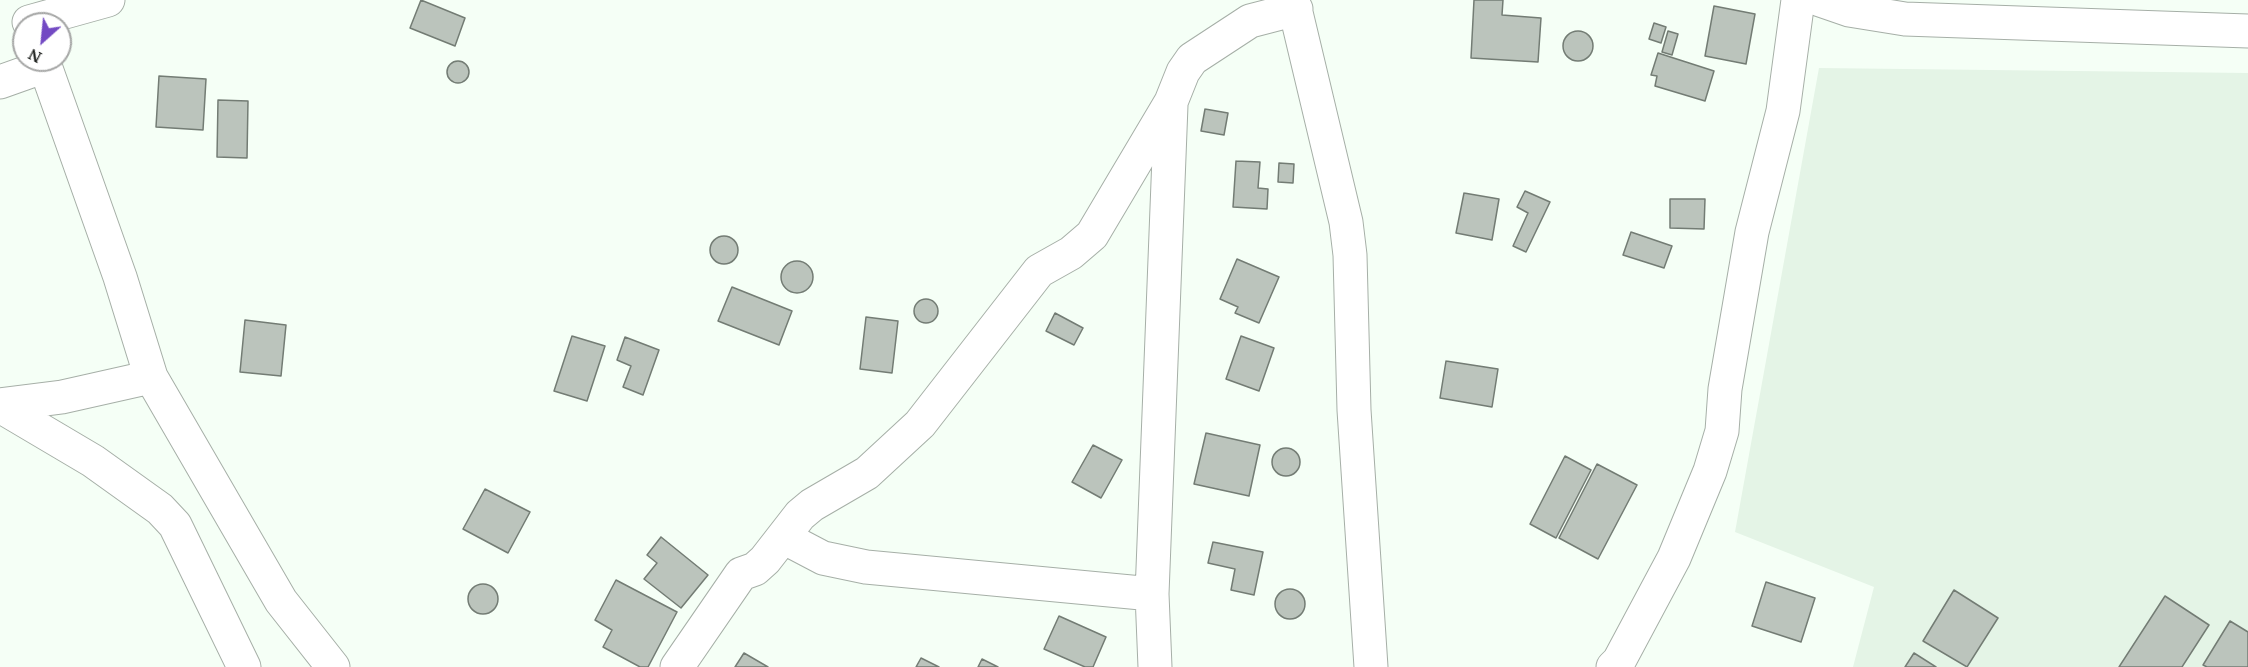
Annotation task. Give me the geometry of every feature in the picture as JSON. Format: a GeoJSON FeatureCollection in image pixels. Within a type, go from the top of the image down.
{"type":"FeatureCollection","features":[{"type":"Feature","properties":{"kind":"street"},"geometry":{"type":"LineString","coordinates":[[42,12],[108,0]]}},
{"type":"Feature","properties":{"kind":"street"},"geometry":{"type":"LineString","coordinates":[[1613,667],[1619,661],[1674,558],[1710,471],[1722,431],[1725,389],[1752,232],[1783,111],[1798,0]]}},
{"type":"Feature","properties":{"kind":"street"},"geometry":{"type":"LineString","coordinates":[[1820,0],[1849,10],[1905,19],[2248,31]]}},
{"type":"Feature","properties":{"kind":"street"},"geometry":{"type":"LineString","coordinates":[[676,667],[741,574],[761,565],[800,514],[867,473],[920,424],[1039,271],[1071,253],[1092,235],[1171,102],[1183,72],[1192,58],[1250,21],[1294,4],[1346,222],[1350,255],[1354,410],[1371,667]]}},
{"type":"Feature","properties":{"kind":"street"},"geometry":{"type":"LineString","coordinates":[[0,82],[23,72]]}},
{"type":"Feature","properties":{"kind":"street"},"geometry":{"type":"LineString","coordinates":[[47,72],[120,277],[151,377],[281,601],[333,667]]}},
{"type":"Feature","properties":{"kind":"street"},"geometry":{"type":"LineString","coordinates":[[1155,667],[1152,594],[1171,102]]}},
{"type":"Feature","properties":{"kind":"street"},"geometry":{"type":"LineString","coordinates":[[0,406],[62,397],[151,377]]}},
{"type":"Feature","properties":{"kind":"street"},"geometry":{"type":"LineString","coordinates":[[0,406],[93,461],[160,509],[175,525],[244,667]]}},
{"type":"Feature","properties":{"kind":"street"},"geometry":{"type":"LineString","coordinates":[[783,537],[823,558],[867,567],[1152,594]]}},
{"type":"Feature","properties":{"kind":"shaded area"},"geometry":{"type":"Polygon","coordinates":[[[1819,68],[2248,73],[2248,667],[1853,667],[1874,587],[1735,532],[1819,68]]]}},
{"type":"Feature","properties":{"kind":"building"},"geometry":{"type":"Polygon","coordinates":[[[421,0],[465,18],[455,46],[410,28],[421,0]]]}},
{"type":"Feature","properties":{"kind":"building"},"geometry":{"type":"Polygon","coordinates":[[[1474,0],[1503,0],[1502,15],[1541,18],[1538,62],[1471,58],[1474,0]]]}},
{"type":"Feature","properties":{"kind":"building"},"geometry":{"type":"Polygon","coordinates":[[[1714,6],[1755,14],[1746,64],[1705,56],[1714,6]]]}},
{"type":"Feature","properties":{"kind":"building"},"geometry":{"type":"Polygon","coordinates":[[[1654,23],[1666,27],[1661,43],[1649,39],[1654,23]]]}},
{"type":"Feature","properties":{"kind":"building"},"geometry":{"type":"Polygon","coordinates":[[[1578,31],[1589,35],[1593,46],[1589,57],[1578,61],[1567,57],[1563,46],[1567,35],[1578,31]]]}},
{"type":"Feature","properties":{"kind":"building"},"geometry":{"type":"Polygon","coordinates":[[[1668,31],[1678,34],[1672,55],[1662,52],[1668,31]]]}},
{"type":"Feature","properties":{"kind":"building"},"geometry":{"type":"Polygon","coordinates":[[[1658,53],[1714,71],[1705,101],[1655,86],[1657,76],[1651,75],[1658,53]]]}},
{"type":"Feature","properties":{"kind":"building"},"geometry":{"type":"Polygon","coordinates":[[[454,61],[462,61],[469,68],[469,76],[462,83],[454,83],[447,76],[447,68],[454,61]]]}},
{"type":"Feature","properties":{"kind":"building"},"geometry":{"type":"Polygon","coordinates":[[[159,76],[206,79],[203,130],[156,127],[159,76]]]}},
{"type":"Feature","properties":{"kind":"building"},"geometry":{"type":"Polygon","coordinates":[[[218,100],[248,101],[247,158],[217,157],[218,100]]]}},
{"type":"Feature","properties":{"kind":"building"},"geometry":{"type":"Polygon","coordinates":[[[1205,109],[1228,113],[1224,135],[1201,131],[1205,109]]]}},
{"type":"Feature","properties":{"kind":"building"},"geometry":{"type":"Polygon","coordinates":[[[1236,161],[1260,162],[1258,188],[1268,189],[1267,209],[1233,207],[1236,161]]]}},
{"type":"Feature","properties":{"kind":"building"},"geometry":{"type":"Polygon","coordinates":[[[1279,163],[1294,164],[1293,183],[1278,182],[1279,163]]]}},
{"type":"Feature","properties":{"kind":"building"},"geometry":{"type":"Polygon","coordinates":[[[1525,191],[1550,202],[1526,252],[1513,246],[1528,213],[1517,207],[1525,191]]]}},
{"type":"Feature","properties":{"kind":"building"},"geometry":{"type":"Polygon","coordinates":[[[1464,193],[1499,199],[1492,240],[1456,233],[1464,193]]]}},
{"type":"Feature","properties":{"kind":"building"},"geometry":{"type":"Polygon","coordinates":[[[1670,199],[1705,199],[1704,229],[1670,228],[1670,199]]]}},
{"type":"Feature","properties":{"kind":"building"},"geometry":{"type":"Polygon","coordinates":[[[1631,232],[1672,246],[1664,268],[1623,255],[1631,232]]]}},
{"type":"Feature","properties":{"kind":"building"},"geometry":{"type":"Polygon","coordinates":[[[724,236],[734,240],[738,250],[734,260],[724,264],[714,260],[710,250],[714,240],[724,236]]]}},
{"type":"Feature","properties":{"kind":"building"},"geometry":{"type":"Polygon","coordinates":[[[1237,259],[1279,277],[1259,323],[1235,313],[1238,307],[1220,299],[1237,259]]]}},
{"type":"Feature","properties":{"kind":"building"},"geometry":{"type":"Polygon","coordinates":[[[797,261],[808,266],[813,277],[808,288],[797,293],[786,288],[781,277],[786,266],[797,261]]]}},
{"type":"Feature","properties":{"kind":"building"},"geometry":{"type":"Polygon","coordinates":[[[732,287],[792,311],[779,345],[718,321],[732,287]]]}},
{"type":"Feature","properties":{"kind":"building"},"geometry":{"type":"Polygon","coordinates":[[[926,299],[935,302],[938,311],[935,320],[926,323],[917,320],[914,311],[917,302],[926,299]]]}},
{"type":"Feature","properties":{"kind":"building"},"geometry":{"type":"Polygon","coordinates":[[[1055,313],[1083,328],[1074,345],[1046,331],[1055,313]]]}},
{"type":"Feature","properties":{"kind":"building"},"geometry":{"type":"Polygon","coordinates":[[[866,317],[898,321],[892,373],[860,369],[866,317]]]}},
{"type":"Feature","properties":{"kind":"building"},"geometry":{"type":"Polygon","coordinates":[[[245,320],[286,325],[281,376],[240,372],[245,320]]]}},
{"type":"Feature","properties":{"kind":"building"},"geometry":{"type":"Polygon","coordinates":[[[572,336],[605,346],[587,401],[554,391],[572,336]]]}},
{"type":"Feature","properties":{"kind":"building"},"geometry":{"type":"Polygon","coordinates":[[[1241,336],[1274,348],[1259,391],[1226,379],[1241,336]]]}},
{"type":"Feature","properties":{"kind":"building"},"geometry":{"type":"Polygon","coordinates":[[[625,337],[659,350],[643,395],[623,387],[631,366],[617,360],[625,337]]]}},
{"type":"Feature","properties":{"kind":"building"},"geometry":{"type":"Polygon","coordinates":[[[1446,361],[1498,369],[1492,407],[1440,398],[1446,361]]]}},
{"type":"Feature","properties":{"kind":"building"},"geometry":{"type":"Polygon","coordinates":[[[1206,433],[1260,445],[1249,496],[1194,484],[1206,433]]]}},
{"type":"Feature","properties":{"kind":"building"},"geometry":{"type":"Polygon","coordinates":[[[1093,445],[1122,460],[1101,498],[1072,482],[1093,445]]]}},
{"type":"Feature","properties":{"kind":"building"},"geometry":{"type":"Polygon","coordinates":[[[1286,448],[1296,452],[1300,462],[1296,472],[1286,476],[1276,472],[1272,462],[1276,452],[1286,448]]]}},
{"type":"Feature","properties":{"kind":"building"},"geometry":{"type":"Polygon","coordinates":[[[1565,456],[1591,470],[1556,538],[1530,524],[1565,456]]]}},
{"type":"Feature","properties":{"kind":"building"},"geometry":{"type":"Polygon","coordinates":[[[1597,464],[1637,485],[1598,559],[1559,538],[1597,464]]]}},
{"type":"Feature","properties":{"kind":"building"},"geometry":{"type":"Polygon","coordinates":[[[485,489],[530,512],[508,553],[463,529],[485,489]]]}},
{"type":"Feature","properties":{"kind":"building"},"geometry":{"type":"Polygon","coordinates":[[[661,537],[708,575],[681,608],[644,579],[657,563],[647,555],[661,537]]]}},
{"type":"Feature","properties":{"kind":"building"},"geometry":{"type":"Polygon","coordinates":[[[1213,542],[1263,552],[1254,595],[1231,590],[1235,569],[1208,563],[1213,542]]]}},
{"type":"Feature","properties":{"kind":"building"},"geometry":{"type":"Polygon","coordinates":[[[616,580],[677,612],[648,667],[640,667],[603,647],[612,630],[595,620],[616,580]]]}},
{"type":"Feature","properties":{"kind":"building"},"geometry":{"type":"Polygon","coordinates":[[[1766,582],[1815,598],[1801,642],[1752,626],[1766,582]]]}},
{"type":"Feature","properties":{"kind":"building"},"geometry":{"type":"Polygon","coordinates":[[[483,584],[494,588],[498,599],[494,610],[483,614],[472,610],[468,599],[472,588],[483,584]]]}},
{"type":"Feature","properties":{"kind":"building"},"geometry":{"type":"Polygon","coordinates":[[[1290,589],[1296,590],[1304,598],[1304,610],[1296,618],[1290,619],[1284,618],[1276,610],[1275,604],[1276,598],[1284,590],[1290,589]]]}},
{"type":"Feature","properties":{"kind":"building"},"geometry":{"type":"Polygon","coordinates":[[[1954,590],[1998,618],[1967,667],[1923,641],[1954,590]]]}},
{"type":"Feature","properties":{"kind":"building"},"geometry":{"type":"Polygon","coordinates":[[[2165,596],[2209,625],[2182,667],[2119,667],[2165,596]]]}},
{"type":"Feature","properties":{"kind":"building"},"geometry":{"type":"Polygon","coordinates":[[[1059,616],[1106,637],[1093,667],[1085,667],[1044,649],[1059,616]]]}},
{"type":"Feature","properties":{"kind":"building"},"geometry":{"type":"Polygon","coordinates":[[[2230,621],[2248,632],[2248,667],[2207,667],[2203,665],[2230,621]]]}},
{"type":"Feature","properties":{"kind":"building"},"geometry":{"type":"Polygon","coordinates":[[[744,653],[768,667],[735,667],[744,653]]]}},
{"type":"Feature","properties":{"kind":"building"},"geometry":{"type":"Polygon","coordinates":[[[1914,653],[1936,667],[1905,667],[1914,653]]]}},
{"type":"Feature","properties":{"kind":"building"},"geometry":{"type":"Polygon","coordinates":[[[921,658],[939,667],[916,667],[921,658]]]}},
{"type":"Feature","properties":{"kind":"building"},"geometry":{"type":"Polygon","coordinates":[[[982,659],[998,667],[978,667],[982,659]]]}}]}
